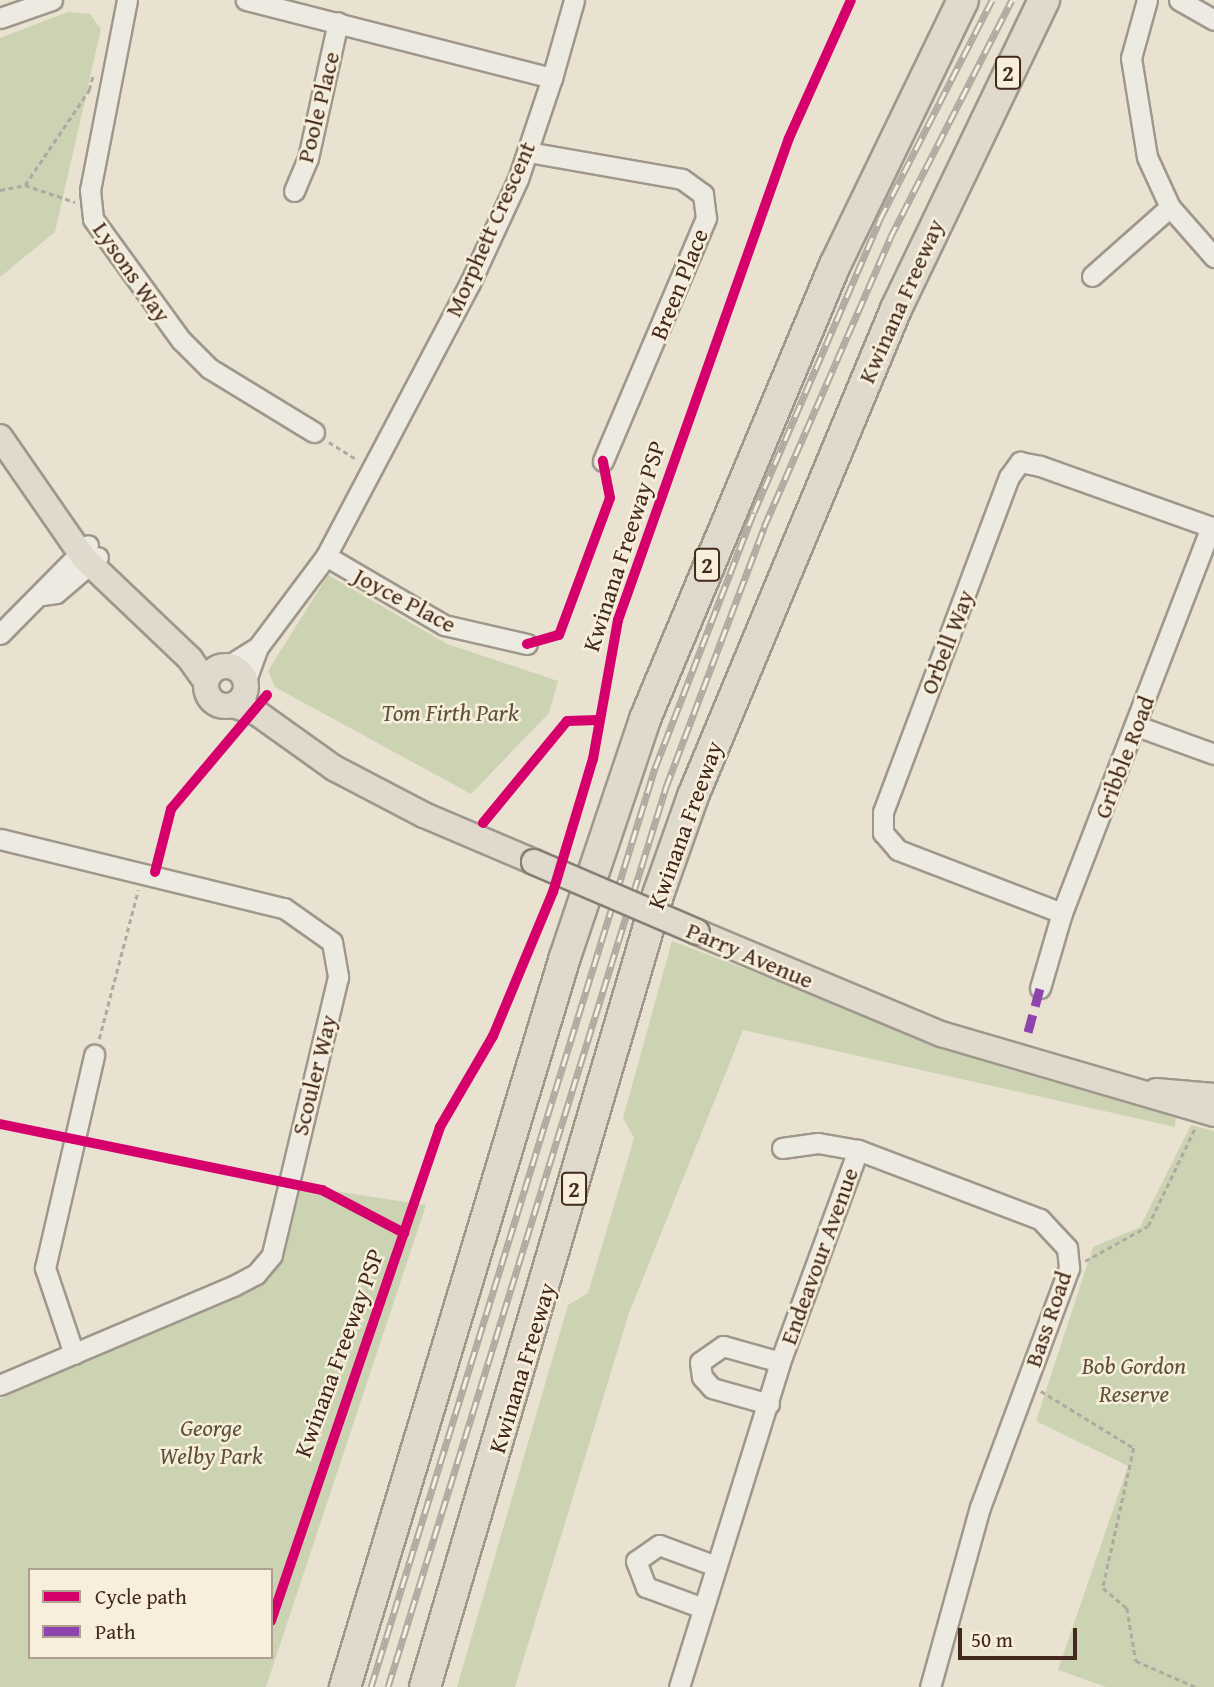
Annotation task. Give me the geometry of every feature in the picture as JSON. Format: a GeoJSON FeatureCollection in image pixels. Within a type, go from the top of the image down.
{"type":"FeatureCollection","features":[{"type":"Feature","properties":{"kind":"highway","name":"2"},"geometry":{"type":"LineString","coordinates":[[345,1687],[565,957],[645,719],[835,265],[963,0]]}},
{"type":"Feature","properties":{"kind":"highway","name":"Kwinana Freeway"},"geometry":{"type":"LineString","coordinates":[[425,1687],[689,808],[830,460],[1044,0]]}},
{"type":"Feature","properties":{"kind":"main road"},"geometry":{"type":"LineString","coordinates":[[0,437],[89,555],[136,607],[190,659],[230,681]]}},
{"type":"Feature","properties":{"kind":"main road","name":"Parry Avenue"},"geometry":{"type":"LineString","coordinates":[[230,681],[257,713],[334,768],[534,862],[941,1034],[1208,1107]]}},
{"type":"Feature","properties":{"kind":"street"},"geometry":{"type":"LineString","coordinates":[[4,11],[52,0]]}},
{"type":"Feature","properties":{"kind":"street","name":"Lysons Way"},"geometry":{"type":"LineString","coordinates":[[127,0],[90,204],[97,230],[181,340],[209,368],[314,432]]}},
{"type":"Feature","properties":{"kind":"street"},"geometry":{"type":"LineString","coordinates":[[246,0],[552,78]]}},
{"type":"Feature","properties":{"kind":"street","name":"Morphett Crescent"},"geometry":{"type":"LineString","coordinates":[[230,681],[326,556],[374,470],[528,152],[574,0]]}},
{"type":"Feature","properties":{"kind":"street"},"geometry":{"type":"LineString","coordinates":[[1147,0],[1131,58],[1147,157],[1170,207],[1214,257]]}},
{"type":"Feature","properties":{"kind":"street"},"geometry":{"type":"LineString","coordinates":[[1179,0],[1214,20]]}},
{"type":"Feature","properties":{"kind":"street","name":"Poole Place"},"geometry":{"type":"LineString","coordinates":[[294,191],[308,158],[338,22]]}},
{"type":"Feature","properties":{"kind":"street","name":"Breen Place"},"geometry":{"type":"LineString","coordinates":[[528,152],[682,179],[703,194],[706,218],[603,461]]}},
{"type":"Feature","properties":{"kind":"street"},"geometry":{"type":"LineString","coordinates":[[1092,276],[1170,207]]}},
{"type":"Feature","properties":{"kind":"street","name":"Orbell Way"},"geometry":{"type":"LineString","coordinates":[[1062,912],[898,850],[883,833],[883,813],[1009,477],[1020,462],[1040,466],[1212,527]]}},
{"type":"Feature","properties":{"kind":"street","name":"Gribble Road"},"geometry":{"type":"LineString","coordinates":[[1040,988],[1062,912],[1137,726],[1212,527]]}},
{"type":"Feature","properties":{"kind":"street"},"geometry":{"type":"LineString","coordinates":[[0,634],[43,594],[56,593],[89,555]]}},
{"type":"Feature","properties":{"kind":"street","name":"Joyce Place"},"geometry":{"type":"LineString","coordinates":[[326,556],[444,625],[527,644]]}},
{"type":"Feature","properties":{"kind":"street"},"geometry":{"type":"LineString","coordinates":[[1137,726],[1214,754]]}},
{"type":"Feature","properties":{"kind":"street","name":"Scouler Way"},"geometry":{"type":"LineString","coordinates":[[0,839],[155,872],[312,922],[332,942],[338,976],[272,1255],[256,1274],[233,1286],[0,1385]]}},
{"type":"Feature","properties":{"kind":"street"},"geometry":{"type":"LineString","coordinates":[[74,1354],[45,1268],[94,1055]]}},
{"type":"Feature","properties":{"kind":"street","name":"Bass Road"},"geometry":{"type":"LineString","coordinates":[[782,1148],[818,1143],[858,1150],[1040,1219],[1067,1248],[1069,1268],[980,1507],[930,1687]]}},
{"type":"Feature","properties":{"kind":"street","name":"Endeavour Avenue"},"geometry":{"type":"LineString","coordinates":[[680,1687],[780,1362],[858,1150]]}},
{"type":"Feature","properties":{"kind":"street","name":"Endeavour Avenue"},"geometry":{"type":"LineString","coordinates":[[769,1404],[712,1388],[702,1377],[701,1362],[723,1346],[780,1362]]}},
{"type":"Feature","properties":{"kind":"street"},"geometry":{"type":"LineString","coordinates":[[703,1608],[646,1587],[636,1561],[659,1545],[716,1566]]}},
{"type":"Feature","properties":{"kind":"path"},"geometry":{"type":"LineString","coordinates":[[25,185],[89,90],[94,68]]}},
{"type":"Feature","properties":{"kind":"path"},"geometry":{"type":"LineString","coordinates":[[0,190],[25,185],[90,204]]}},
{"type":"Feature","properties":{"kind":"path"},"geometry":{"type":"LineString","coordinates":[[314,432],[374,470]]}},
{"type":"Feature","properties":{"kind":"path"},"geometry":{"type":"LineString","coordinates":[[94,1055],[119,979],[140,879],[155,872]]}},
{"type":"Feature","properties":{"kind":"path"},"geometry":{"type":"LineString","coordinates":[[1069,1268],[1148,1226],[1174,1183],[1200,1114],[1208,1107]]}},
{"type":"Feature","properties":{"kind":"path"},"geometry":{"type":"LineString","coordinates":[[1026,1382],[1134,1448],[1103,1588],[1127,1608],[1136,1661],[1196,1687]]}},
{"type":"Feature","properties":{"kind":"green space"},"geometry":{"type":"Polygon","coordinates":[[[68,12],[90,14],[101,29],[55,232],[0,277],[0,38],[68,12]]]}},
{"type":"Feature","properties":{"kind":"green space","name":"Tom Firth Park"},"geometry":{"type":"Polygon","coordinates":[[[328,575],[447,644],[558,681],[549,713],[471,794],[275,687],[268,671],[328,575]]]}},
{"type":"Feature","properties":{"kind":"green space"},"geometry":{"type":"Polygon","coordinates":[[[672,941],[1005,1068],[1176,1117],[1175,1127],[743,1030],[629,1313],[515,1687],[457,1687],[568,1305],[588,1293],[634,1138],[623,1118],[672,941]]]}},
{"type":"Feature","properties":{"kind":"green space","name":"Bob Gordon Reserve"},"geometry":{"type":"Polygon","coordinates":[[[1191,1125],[1214,1131],[1214,1687],[1106,1687],[1058,1670],[1128,1466],[1036,1421],[1093,1247],[1140,1227],[1191,1125]]]}},
{"type":"Feature","properties":{"kind":"green space","name":"George Welby Park"},"geometry":{"type":"Polygon","coordinates":[[[294,1185],[426,1205],[266,1687],[0,1687],[0,1399],[274,1272],[294,1185]]]}},
{"type":"Feature","properties":{"kind":"railway"},"geometry":{"type":"LineString","coordinates":[[371,1687],[655,768],[754,512],[880,219],[992,0]]}},
{"type":"Feature","properties":{"kind":"railway"},"geometry":{"type":"LineString","coordinates":[[388,1687],[666,787],[764,527],[890,238],[1012,0]]}},
{"type":"Feature","properties":{"kind":"marked path"},"geometry":{"type":"LineString","coordinates":[[1028,1032],[1040,988]]}},
{"type":"Feature","properties":{"kind":"cycle path","name":"Kwinana Freeway PSP"},"geometry":{"type":"LineString","coordinates":[[273,1615],[440,1127],[493,1036],[553,892],[593,759],[618,620],[789,138],[851,0]]}},
{"type":"Feature","properties":{"kind":"cycle path","name":"Kwinana Freeway PSP"},"geometry":{"type":"LineString","coordinates":[[527,644],[559,635],[610,498],[603,461]]}},
{"type":"Feature","properties":{"kind":"cycle path"},"geometry":{"type":"LineString","coordinates":[[155,872],[171,809],[267,695]]}},
{"type":"Feature","properties":{"kind":"cycle path"},"geometry":{"type":"LineString","coordinates":[[483,823],[567,721],[598,720]]}},
{"type":"Feature","properties":{"kind":"cycle path"},"geometry":{"type":"LineString","coordinates":[[0,1124],[322,1190],[404,1233]]}}]}
